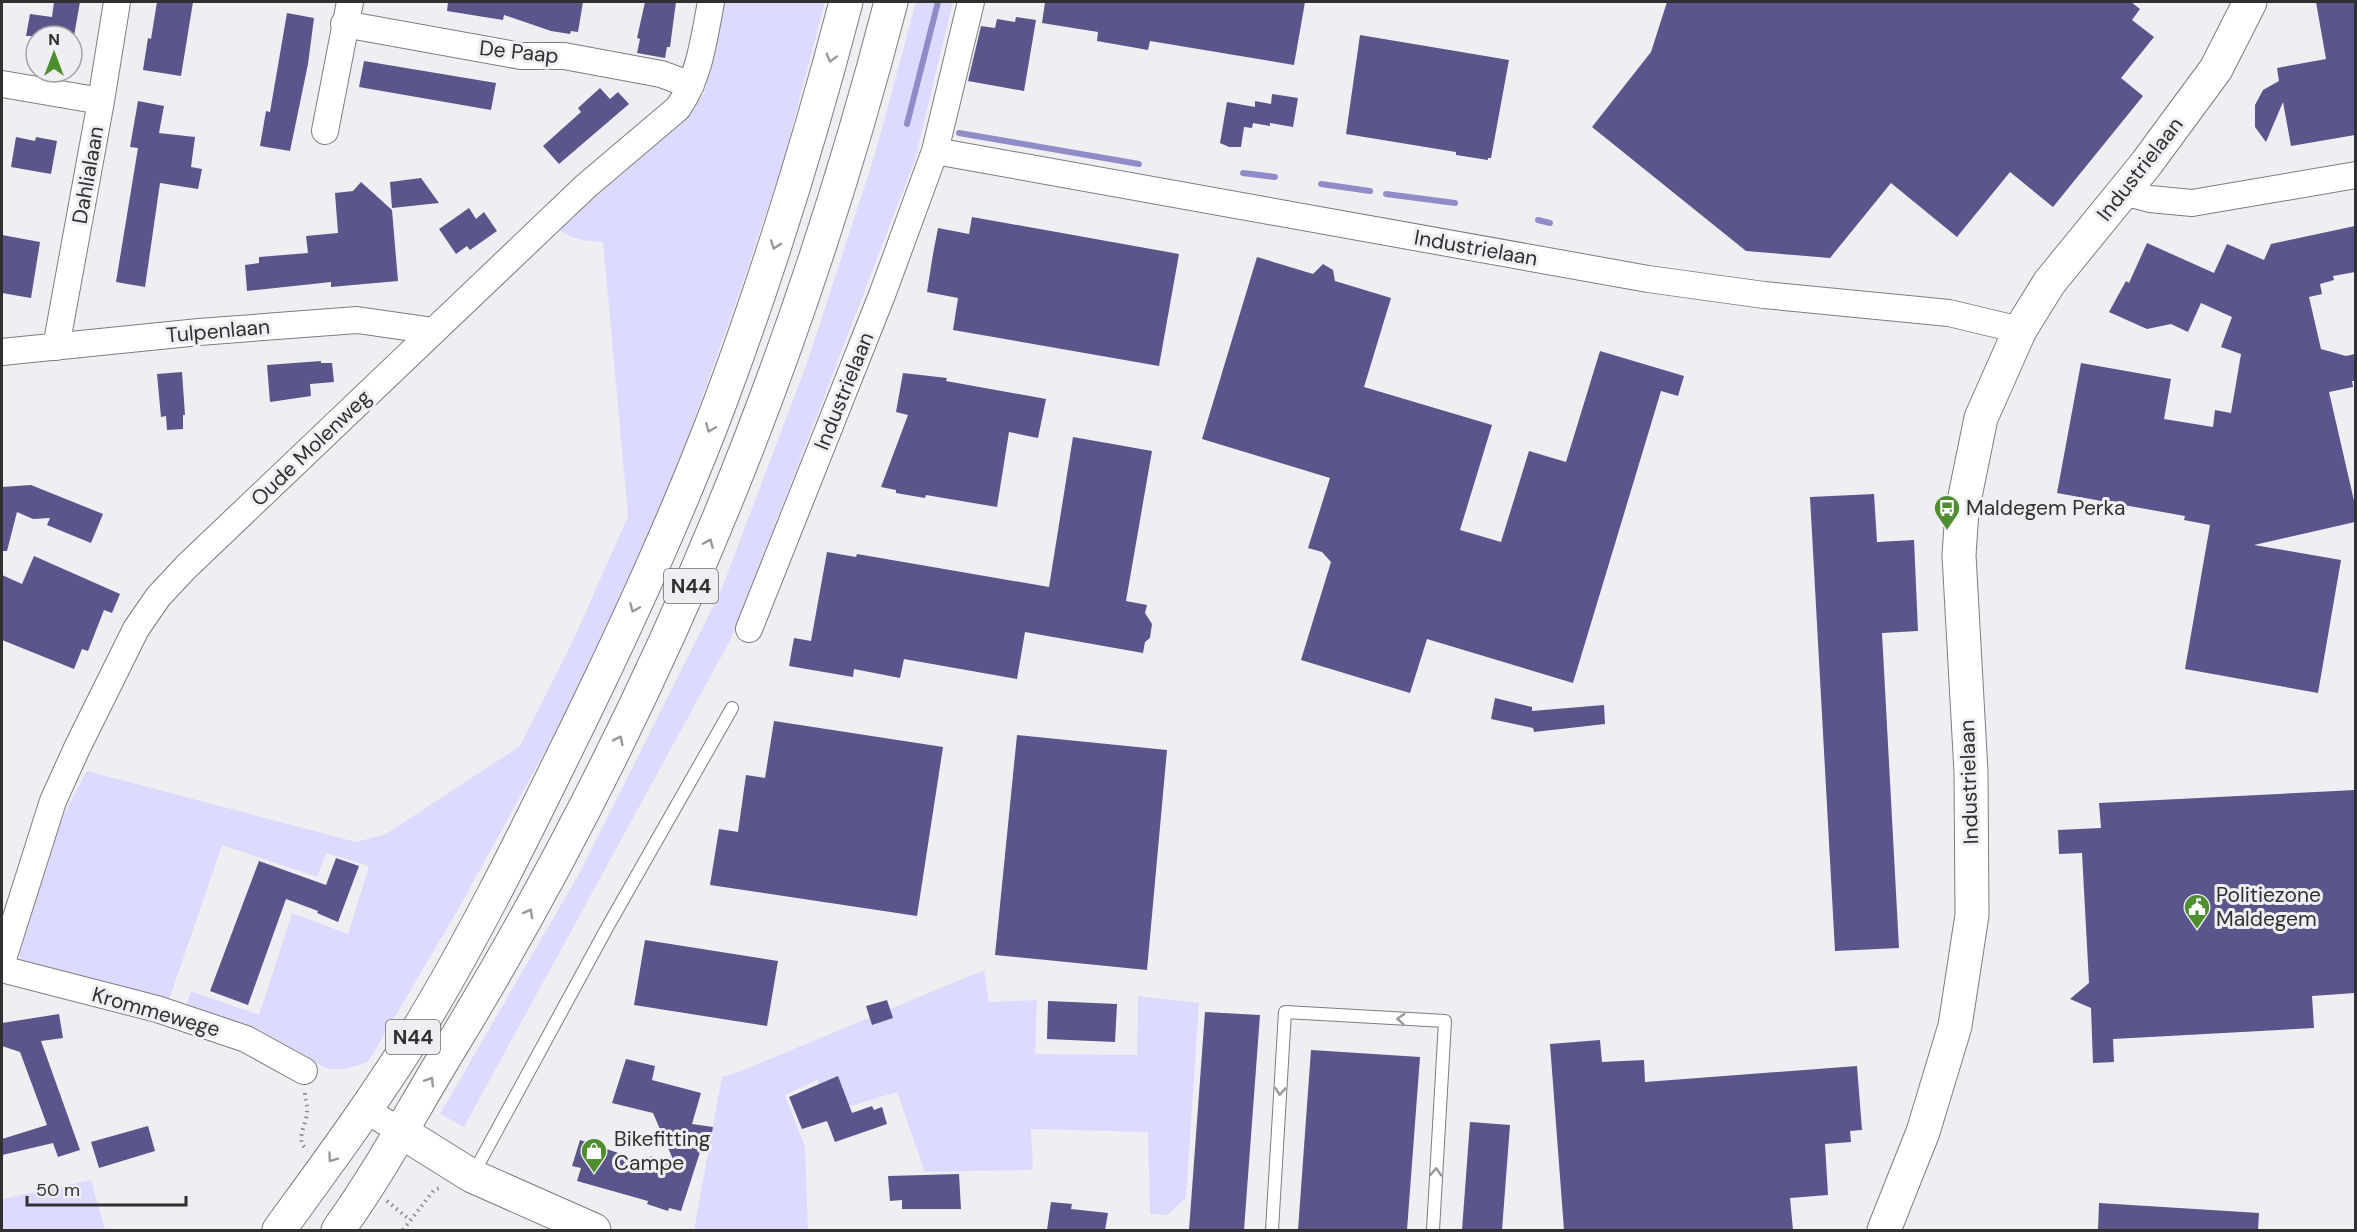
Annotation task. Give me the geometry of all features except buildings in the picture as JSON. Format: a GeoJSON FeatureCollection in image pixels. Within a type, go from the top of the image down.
{"type":"FeatureCollection","features":[{"type":"Feature","properties":{"kind":"main road","name":"N44"},"geometry":{"type":"LineString","coordinates":[[279,1230],[366,1110],[420,1026],[510,865],[602,676],[657,554],[721,401],[807,148],[846,2]]}},
{"type":"Feature","properties":{"kind":"main road","name":"N44"},"geometry":{"type":"LineString","coordinates":[[338,1230],[368,1189],[400,1131],[491,981],[545,884],[618,744],[699,568],[761,414],[822,242],[891,2]]}},
{"type":"Feature","properties":{"kind":"main road","name":"Industrielaan"},"geometry":{"type":"LineString","coordinates":[[1884,1230],[1923,1132],[1955,1026],[1972,915],[1971,772],[1959,555],[1962,511],[1981,418],[2020,330],[2049,283],[2123,192],[2216,69],[2250,2]]}},
{"type":"Feature","properties":{"kind":"main road"},"geometry":{"type":"LineString","coordinates":[[400,1131],[472,1176],[594,1230]]}},
{"type":"Feature","properties":{"kind":"street","name":"Dahlialaan"},"geometry":{"type":"LineString","coordinates":[[56,347],[117,2]]}},
{"type":"Feature","properties":{"kind":"street","name":"Oude Molenweg"},"geometry":{"type":"LineString","coordinates":[[2,962],[53,801],[136,628],[158,597],[186,567],[586,186],[678,108],[697,69],[711,2]]}},
{"type":"Feature","properties":{"kind":"street","name":"Industrielaan"},"geometry":{"type":"LineString","coordinates":[[749,629],[882,295],[935,151],[971,2]]}},
{"type":"Feature","properties":{"kind":"street","name":"De Paap"},"geometry":{"type":"LineString","coordinates":[[325,131],[347,13],[522,56],[564,56],[661,74],[691,85]]}},
{"type":"Feature","properties":{"kind":"street"},"geometry":{"type":"LineString","coordinates":[[2,84],[101,101]]}},
{"type":"Feature","properties":{"kind":"street","name":"Industrielaan"},"geometry":{"type":"LineString","coordinates":[[935,151],[1648,279],[1764,295],[1950,313],[2020,330]]}},
{"type":"Feature","properties":{"kind":"street"},"geometry":{"type":"LineString","coordinates":[[2123,192],[2150,199],[2192,203],[2355,175]]}},
{"type":"Feature","properties":{"kind":"street","name":"Tulpenlaan"},"geometry":{"type":"LineString","coordinates":[[2,352],[199,332],[357,320],[434,331]]}},
{"type":"Feature","properties":{"kind":"street","name":"Krommewege"},"geometry":{"type":"LineString","coordinates":[[2,969],[157,1009],[246,1039],[304,1071]]}},
{"type":"Feature","properties":{"kind":"street"},"geometry":{"type":"LineString","coordinates":[[366,1110],[400,1131]]}},
{"type":"Feature","properties":{"kind":"lane"},"geometry":{"type":"LineString","coordinates":[[472,1176],[608,926],[732,708]]}},
{"type":"Feature","properties":{"kind":"lane"},"geometry":{"type":"LineString","coordinates":[[1272,1230],[1285,1012],[1445,1022],[1433,1230]]}},
{"type":"Feature","properties":{"kind":"path"},"geometry":{"type":"LineString","coordinates":[[304,1071],[307,1114],[300,1140],[303,1147],[310,1152]]}},
{"type":"Feature","properties":{"kind":"path"},"geometry":{"type":"LineString","coordinates":[[385,1200],[410,1220],[403,1230]]}},
{"type":"Feature","properties":{"kind":"shaded area"},"geometry":{"type":"Polygon","coordinates":[[[721,2],[825,2],[784,159],[737,300],[668,492],[563,719],[456,913],[368,1062],[346,1069],[328,1069],[185,1008],[191,991],[259,1015],[292,913],[348,934],[369,866],[326,853],[317,877],[222,845],[169,1000],[22,963],[16,945],[60,821],[87,771],[356,842],[386,834],[520,746],[572,643],[628,516],[603,242],[571,236],[554,224],[704,94],[721,2]]]}},
{"type":"Feature","properties":{"kind":"shaded area"},"geometry":{"type":"Polygon","coordinates":[[[916,2],[953,2],[915,160],[732,637],[464,1127],[440,1114],[580,872],[720,593],[807,363],[875,154],[916,2]]]}},
{"type":"Feature","properties":{"kind":"shaded area"},"geometry":{"type":"Polygon","coordinates":[[[984,970],[989,1002],[1037,1000],[1035,1054],[1137,1055],[1138,996],[1199,1003],[1186,1198],[1167,1215],[1150,1214],[1148,1132],[1031,1129],[1033,1170],[925,1172],[897,1092],[833,1111],[817,1080],[785,1095],[805,1147],[808,1230],[694,1230],[722,1077],[984,970]]]}},
{"type":"Feature","properties":{"kind":"shaded area"},"geometry":{"type":"Polygon","coordinates":[[[91,1180],[105,1230],[2,1230],[2,1199],[91,1180]]]}},
{"type":"Feature","properties":{"kind":"waterway"},"geometry":{"type":"LineString","coordinates":[[907,124],[938,2]]}},
{"type":"Feature","properties":{"kind":"waterway"},"geometry":{"type":"LineString","coordinates":[[959,133],[1139,164]]}},
{"type":"Feature","properties":{"kind":"waterway"},"geometry":{"type":"LineString","coordinates":[[1243,173],[1275,177]]}},
{"type":"Feature","properties":{"kind":"waterway"},"geometry":{"type":"LineString","coordinates":[[1321,184],[1370,191]]}},
{"type":"Feature","properties":{"kind":"waterway"},"geometry":{"type":"LineString","coordinates":[[1386,194],[1455,203]]}},
{"type":"Feature","properties":{"kind":"waterway"},"geometry":{"type":"LineString","coordinates":[[1538,220],[1550,223]]}},
{"type":"Feature","properties":{"kind":"place","name":"Maldegem Perka"},"geometry":{"type":"Point","coordinates":[1947,531]}},
{"type":"Feature","properties":{"kind":"place","name":"Politiezone Maldegem"},"geometry":{"type":"Point","coordinates":[2197,930]}},
{"type":"Feature","properties":{"kind":"place","name":"Bikefitting Campe"},"geometry":{"type":"Point","coordinates":[594,1174]}}]}
